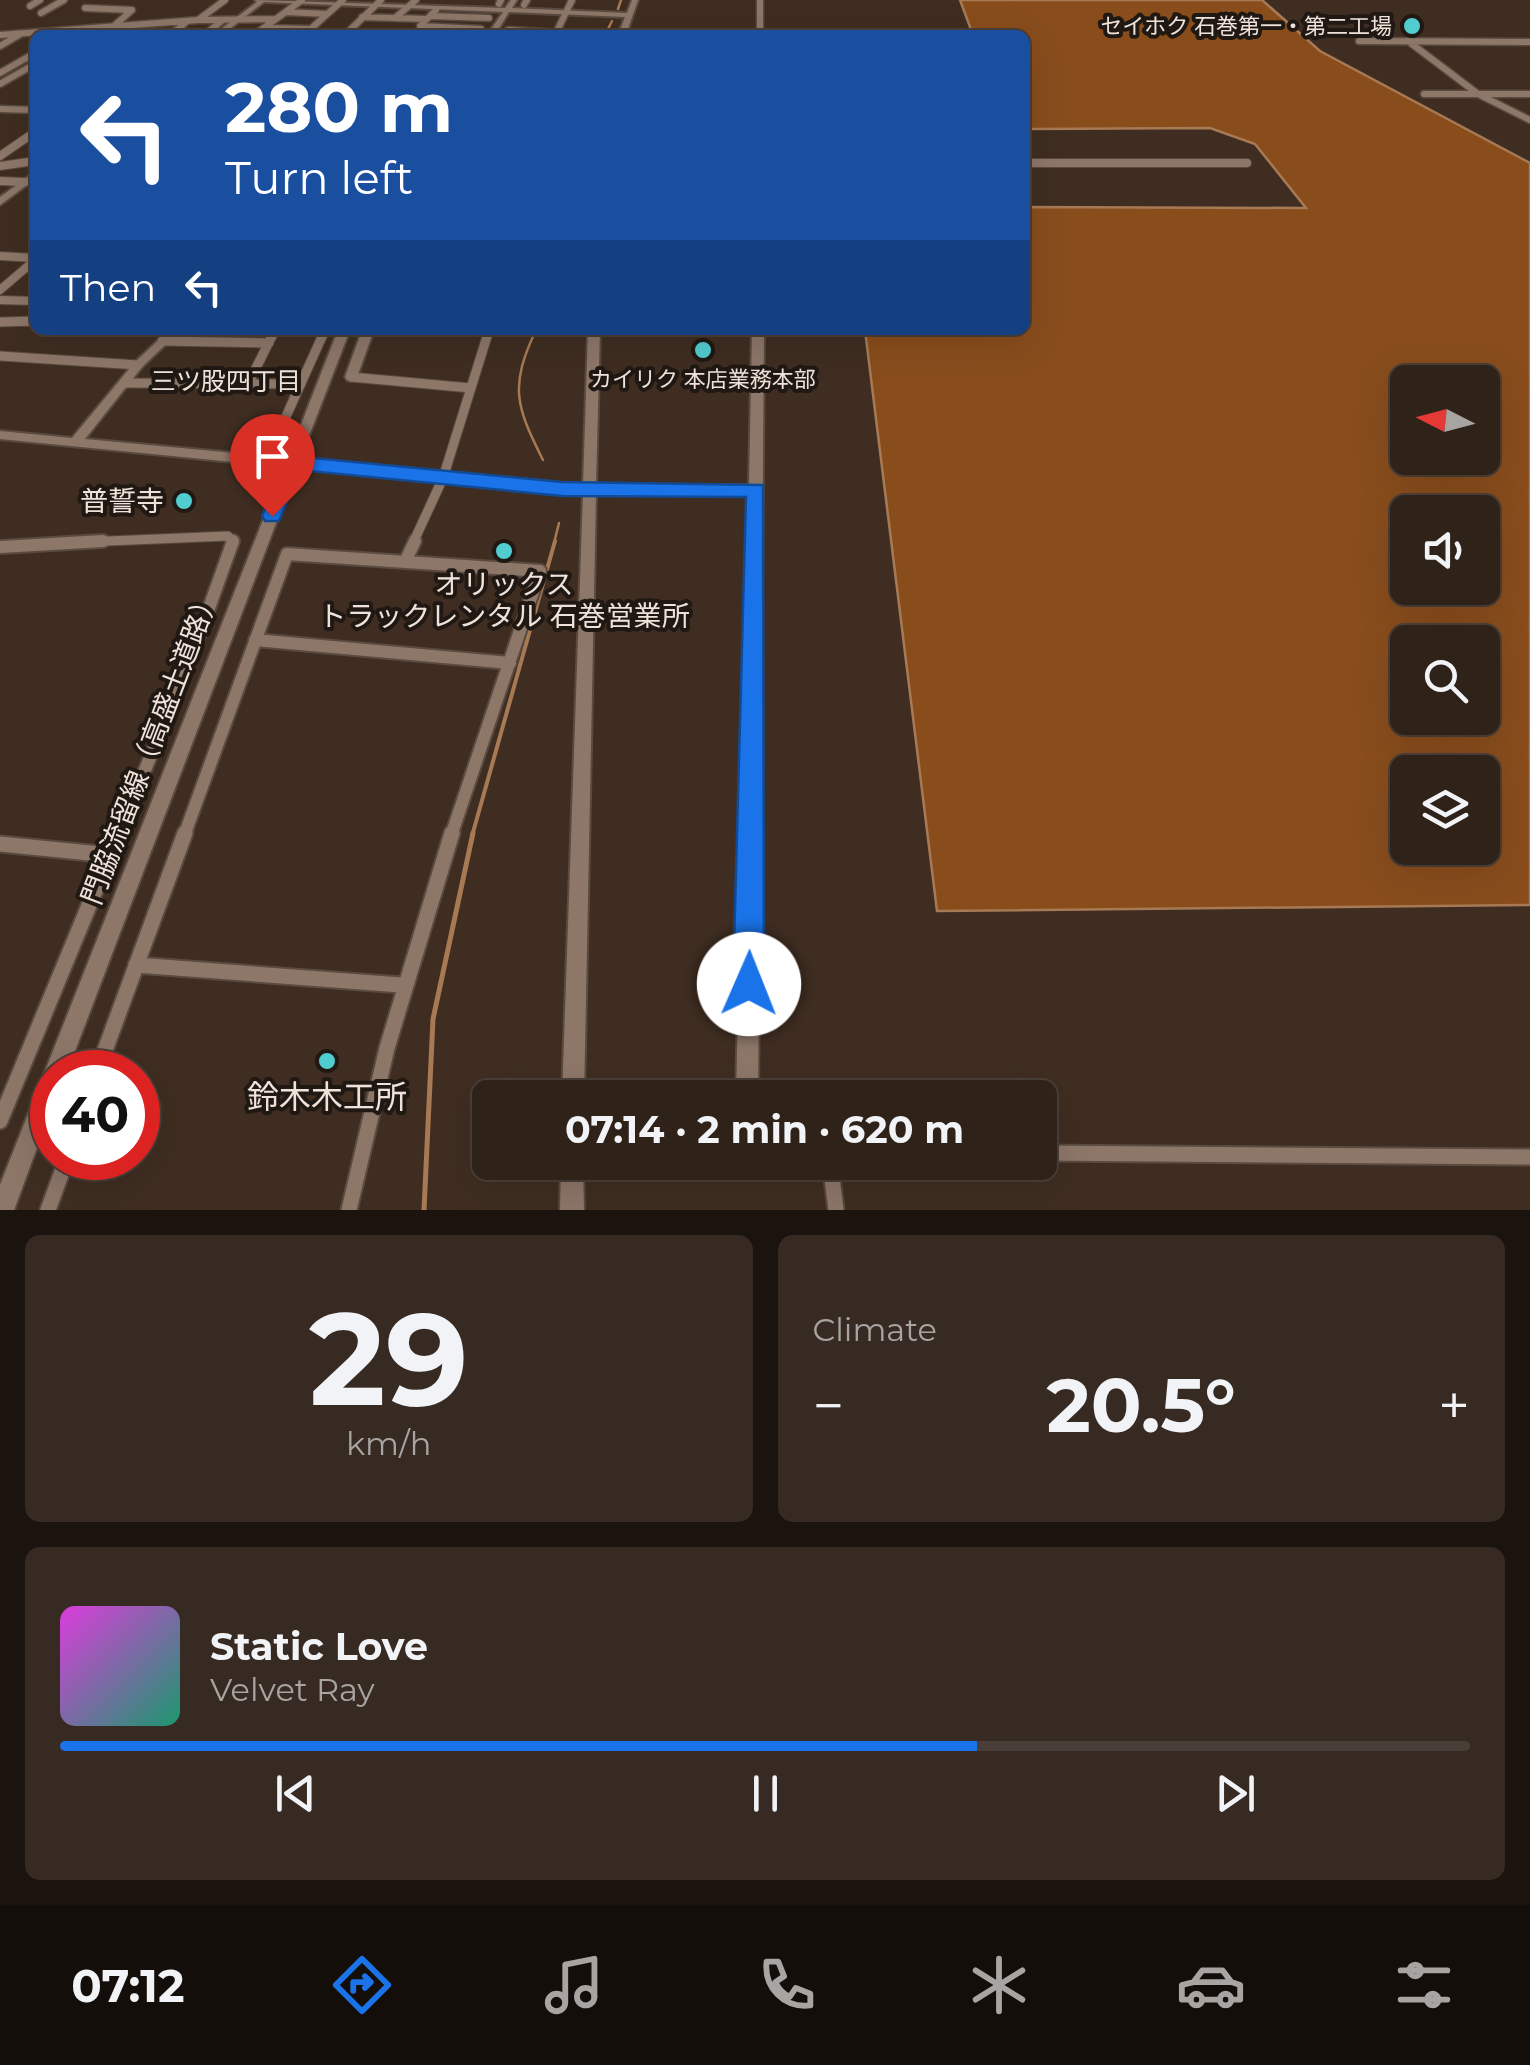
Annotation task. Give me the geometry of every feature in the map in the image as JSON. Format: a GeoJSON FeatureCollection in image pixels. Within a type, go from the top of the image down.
{"type":"FeatureCollection","features":[{"type":"Feature","properties":{"kind":"street"},"geometry":{"type":"LineString","coordinates":[[30,6],[40,0]]}},
{"type":"Feature","properties":{"kind":"street"},"geometry":{"type":"LineString","coordinates":[[42,12],[64,0]]}},
{"type":"Feature","properties":{"kind":"street"},"geometry":{"type":"LineString","coordinates":[[100,8],[114,0]]}},
{"type":"Feature","properties":{"kind":"street"},"geometry":{"type":"LineString","coordinates":[[198,20],[225,0]]}},
{"type":"Feature","properties":{"kind":"street"},"geometry":{"type":"LineString","coordinates":[[224,30],[262,0],[412,3],[627,15]]}},
{"type":"Feature","properties":{"kind":"street"},"geometry":{"type":"LineString","coordinates":[[494,30],[514,0]]}},
{"type":"Feature","properties":{"kind":"street"},"geometry":{"type":"LineString","coordinates":[[558,30],[572,0]]}},
{"type":"Feature","properties":{"kind":"street"},"geometry":{"type":"LineString","coordinates":[[623,30],[635,0]]}},
{"type":"Feature","properties":{"kind":"street"},"geometry":{"type":"LineString","coordinates":[[760,0],[760,30]]}},
{"type":"Feature","properties":{"kind":"street"},"geometry":{"type":"LineString","coordinates":[[262,30],[301,1]]}},
{"type":"Feature","properties":{"kind":"street"},"geometry":{"type":"LineString","coordinates":[[309,30],[341,2]]}},
{"type":"Feature","properties":{"kind":"street"},"geometry":{"type":"LineString","coordinates":[[350,30],[379,2]]}},
{"type":"Feature","properties":{"kind":"street"},"geometry":{"type":"LineString","coordinates":[[395,18],[412,3]]}},
{"type":"Feature","properties":{"kind":"street"},"geometry":{"type":"LineString","coordinates":[[84,8],[132,10],[115,25]]}},
{"type":"Feature","properties":{"kind":"street"},"geometry":{"type":"LineString","coordinates":[[286,12],[326,14]]}},
{"type":"Feature","properties":{"kind":"street"},"geometry":{"type":"LineString","coordinates":[[431,15],[420,26],[460,30]]}},
{"type":"Feature","properties":{"kind":"street"},"geometry":{"type":"LineString","coordinates":[[362,17],[489,18],[481,30]]}},
{"type":"Feature","properties":{"kind":"street"},"geometry":{"type":"LineString","coordinates":[[508,30],[516,18]]}},
{"type":"Feature","properties":{"kind":"street"},"geometry":{"type":"LineString","coordinates":[[54,30],[276,19]]}},
{"type":"Feature","properties":{"kind":"street"},"geometry":{"type":"LineString","coordinates":[[210,30],[222,20]]}},
{"type":"Feature","properties":{"kind":"street"},"geometry":{"type":"LineString","coordinates":[[176,30],[188,21]]}},
{"type":"Feature","properties":{"kind":"street"},"geometry":{"type":"LineString","coordinates":[[92,30],[97,27]]}},
{"type":"Feature","properties":{"kind":"street"},"geometry":{"type":"LineString","coordinates":[[265,28],[286,30]]}},
{"type":"Feature","properties":{"kind":"street"},"geometry":{"type":"LineString","coordinates":[[0,34],[30,32]]}},
{"type":"Feature","properties":{"kind":"street"},"geometry":{"type":"LineString","coordinates":[[0,46],[22,33]]}},
{"type":"Feature","properties":{"kind":"street"},"geometry":{"type":"LineString","coordinates":[[1359,41],[1530,42]]}},
{"type":"Feature","properties":{"kind":"street"},"geometry":{"type":"LineString","coordinates":[[1408,41],[1478,94],[1530,120]]}},
{"type":"Feature","properties":{"kind":"street"},"geometry":{"type":"LineString","coordinates":[[0,74],[30,56]]}},
{"type":"Feature","properties":{"kind":"street"},"geometry":{"type":"LineString","coordinates":[[0,84],[30,67]]}},
{"type":"Feature","properties":{"kind":"street"},"geometry":{"type":"LineString","coordinates":[[1424,94],[1530,94]]}},
{"type":"Feature","properties":{"kind":"street"},"geometry":{"type":"LineString","coordinates":[[18,109],[30,101]]}},
{"type":"Feature","properties":{"kind":"street"},"geometry":{"type":"LineString","coordinates":[[0,108],[30,110]]}},
{"type":"Feature","properties":{"kind":"street"},"geometry":{"type":"LineString","coordinates":[[0,156],[30,135]]}},
{"type":"Feature","properties":{"kind":"street"},"geometry":{"type":"LineString","coordinates":[[2,168],[30,161]]}},
{"type":"Feature","properties":{"kind":"street"},"geometry":{"type":"LineString","coordinates":[[1030,163],[1247,163]]}},
{"type":"Feature","properties":{"kind":"street"},"geometry":{"type":"LineString","coordinates":[[0,181],[30,183]]}},
{"type":"Feature","properties":{"kind":"street"},"geometry":{"type":"LineString","coordinates":[[0,202],[30,183]]}},
{"type":"Feature","properties":{"kind":"street"},"geometry":{"type":"LineString","coordinates":[[0,256],[30,259]]}},
{"type":"Feature","properties":{"kind":"street"},"geometry":{"type":"LineString","coordinates":[[2,286],[30,263]]}},
{"type":"Feature","properties":{"kind":"street"},"geometry":{"type":"LineString","coordinates":[[0,300],[30,301]]}},
{"type":"Feature","properties":{"kind":"street"},"geometry":{"type":"LineString","coordinates":[[0,322],[30,321]]}},
{"type":"Feature","properties":{"kind":"street"},"geometry":{"type":"LineString","coordinates":[[75,443],[138,365],[169,335]]}},
{"type":"Feature","properties":{"kind":"street"},"geometry":{"type":"LineString","coordinates":[[248,384],[273,335]]}},
{"type":"Feature","properties":{"kind":"street"},"geometry":{"type":"LineString","coordinates":[[280,432],[323,335]]}},
{"type":"Feature","properties":{"kind":"street","name":"門脇流留線（高盛土道路）"},"geometry":{"type":"LineString","coordinates":[[65,1050],[342,335]]}},
{"type":"Feature","properties":{"kind":"street"},"geometry":{"type":"LineString","coordinates":[[366,335],[351,377],[471,388]]}},
{"type":"Feature","properties":{"kind":"street"},"geometry":{"type":"LineString","coordinates":[[405,562],[443,478],[487,335]]}},
{"type":"Feature","properties":{"kind":"street"},"geometry":{"type":"LineString","coordinates":[[574,1080],[594,335]]}},
{"type":"Feature","properties":{"kind":"street"},"geometry":{"type":"LineString","coordinates":[[747,1080],[758,335]]}},
{"type":"Feature","properties":{"kind":"street"},"geometry":{"type":"LineString","coordinates":[[162,341],[268,344]]}},
{"type":"Feature","properties":{"kind":"street"},"geometry":{"type":"LineString","coordinates":[[0,356],[138,365]]}},
{"type":"Feature","properties":{"kind":"street"},"geometry":{"type":"LineString","coordinates":[[125,383],[302,384]]}},
{"type":"Feature","properties":{"kind":"street"},"geometry":{"type":"LineString","coordinates":[[0,435],[591,490],[756,490]]}},
{"type":"Feature","properties":{"kind":"street"},"geometry":{"type":"LineString","coordinates":[[0,547],[160,536],[234,538],[208,615],[0,1122]]}},
{"type":"Feature","properties":{"kind":"street"},"geometry":{"type":"LineString","coordinates":[[105,1050],[287,554],[540,572],[401,986],[371,1094],[348,1210]]}},
{"type":"Feature","properties":{"kind":"street"},"geometry":{"type":"LineString","coordinates":[[255,640],[510,662]]}},
{"type":"Feature","properties":{"kind":"street"},"geometry":{"type":"LineString","coordinates":[[0,844],[110,855]]}},
{"type":"Feature","properties":{"kind":"street"},"geometry":{"type":"LineString","coordinates":[[136,965],[401,986]]}},
{"type":"Feature","properties":{"kind":"street"},"geometry":{"type":"LineString","coordinates":[[2,1210],[30,1137]]}},
{"type":"Feature","properties":{"kind":"street"},"geometry":{"type":"LineString","coordinates":[[1057,1153],[1530,1157]]}},
{"type":"Feature","properties":{"kind":"street"},"geometry":{"type":"LineString","coordinates":[[48,1210],[59,1180]]}},
{"type":"Feature","properties":{"kind":"street"},"geometry":{"type":"LineString","coordinates":[[572,1180],[572,1210]]}},
{"type":"Feature","properties":{"kind":"street"},"geometry":{"type":"LineString","coordinates":[[832,1180],[836,1210]]}},
{"type":"Feature","properties":{"kind":"shaded area"},"geometry":{"type":"Polygon","coordinates":[[[960,0],[1262,0],[1320,51],[1530,163],[1530,905],[937,911],[866,335],[1030,335],[1030,207],[1306,208],[1255,144],[1210,128],[1031,129],[1030,30],[971,30],[960,0]]]}},
{"type":"Feature","properties":{"kind":"waterway"},"geometry":{"type":"LineString","coordinates":[[618,9],[621,0]]}},
{"type":"Feature","properties":{"kind":"waterway"},"geometry":{"type":"LineString","coordinates":[[608,30],[612,21]]}},
{"type":"Feature","properties":{"kind":"waterway"},"geometry":{"type":"LineString","coordinates":[[534,335],[522,367],[519,396],[543,460]]}},
{"type":"Feature","properties":{"kind":"waterway"},"geometry":{"type":"LineString","coordinates":[[554,543],[559,523]]}},
{"type":"Feature","properties":{"kind":"waterway"},"geometry":{"type":"LineString","coordinates":[[472,836],[555,541]]}},
{"type":"Feature","properties":{"kind":"waterway"},"geometry":{"type":"LineString","coordinates":[[424,1210],[433,1019],[473,833]]}},
{"type":"Feature","properties":{"kind":"place","name":"セイホク 石巻第一・第二工場"},"geometry":{"type":"Point","coordinates":[1412,26]}},
{"type":"Feature","properties":{"kind":"place","name":"カイリク 本店業務本部"},"geometry":{"type":"Point","coordinates":[703,350]}},
{"type":"Feature","properties":{"kind":"place","name":"普誓寺"},"geometry":{"type":"Point","coordinates":[184,501]}},
{"type":"Feature","properties":{"kind":"place","name":"オリックス トラックレンタル 石巻営業所"},"geometry":{"type":"Point","coordinates":[504,551]}},
{"type":"Feature","properties":{"kind":"place","name":"鈴木木工所"},"geometry":{"type":"Point","coordinates":[327,1061]}},
{"type":"Feature","properties":{"kind":"district","name":"三ツ股四丁目"},"geometry":{"type":"Point","coordinates":[226,381]}},
{"type":"Feature","properties":{"kind":"route"},"geometry":{"type":"LineString","coordinates":[[272,516],[292,463],[562,489],[756,490],[749,984]]}}]}
